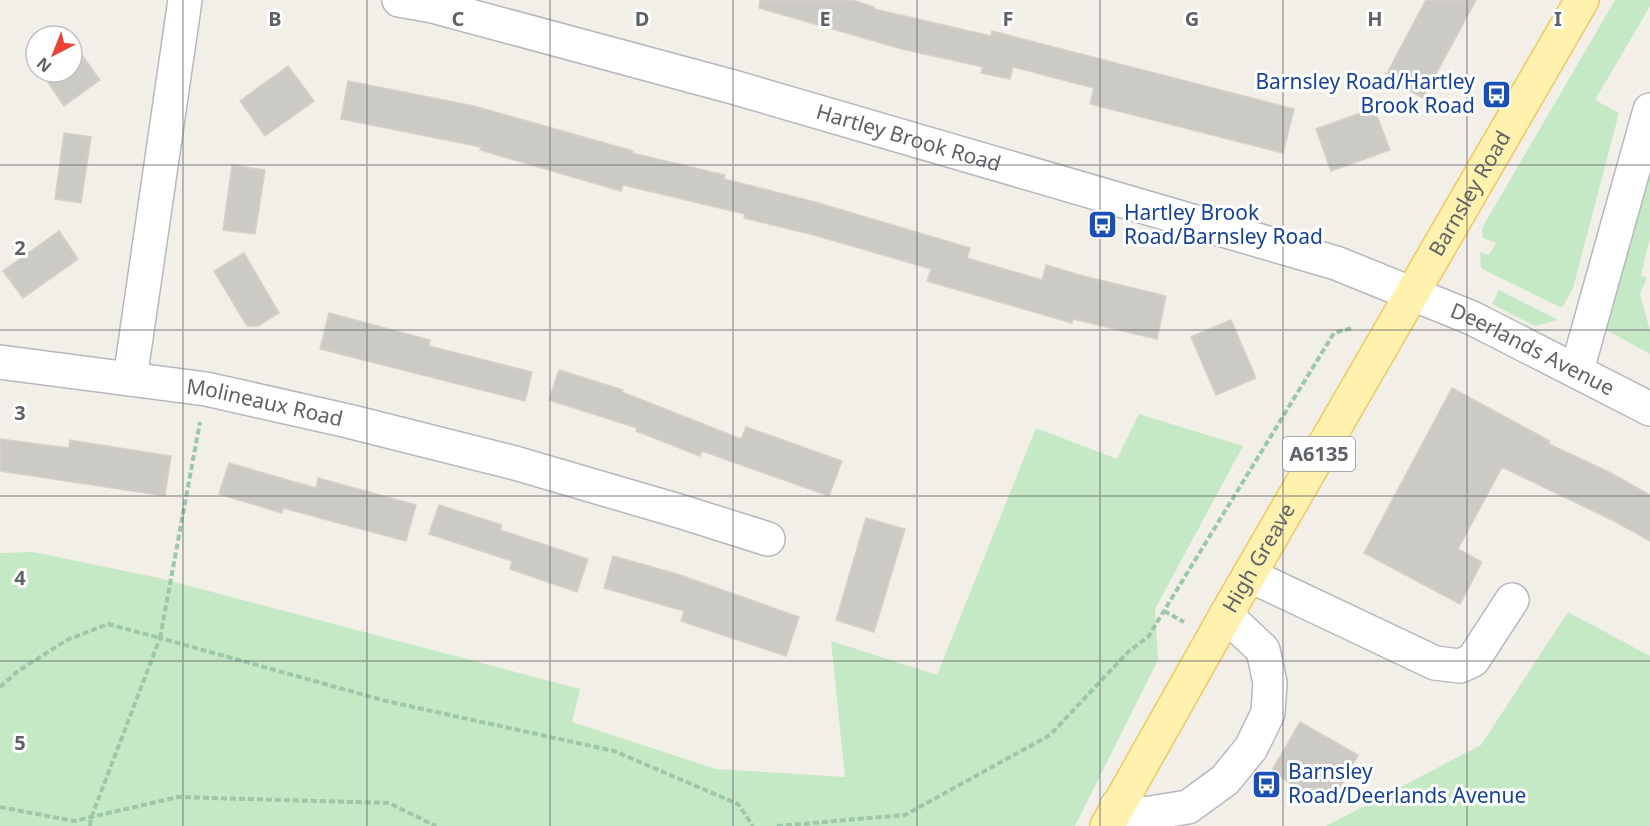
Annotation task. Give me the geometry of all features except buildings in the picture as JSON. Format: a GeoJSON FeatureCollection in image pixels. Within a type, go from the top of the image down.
{"type":"FeatureCollection","features":[{"type":"Feature","properties":{"kind":"main road","name":"Barnsley Road"},"geometry":{"type":"LineString","coordinates":[[1405,303],[1582,0]]}},
{"type":"Feature","properties":{"kind":"main road","name":"High Greave"},"geometry":{"type":"LineString","coordinates":[[1112,816],[1405,303]]}},
{"type":"Feature","properties":{"kind":"street"},"geometry":{"type":"LineString","coordinates":[[130,379],[185,0]]}},
{"type":"Feature","properties":{"kind":"street","name":"Hartley Brook Road"},"geometry":{"type":"LineString","coordinates":[[399,0],[433,6],[733,87],[1336,262],[1405,303]]}},
{"type":"Feature","properties":{"kind":"street"},"geometry":{"type":"LineString","coordinates":[[1577,370],[1650,110]]}},
{"type":"Feature","properties":{"kind":"street","name":"Deerlands Avenue"},"geometry":{"type":"LineString","coordinates":[[1405,303],[1472,318],[1577,370],[1650,410]]}},
{"type":"Feature","properties":{"kind":"street","name":"Molineaux Road"},"geometry":{"type":"LineString","coordinates":[[0,362],[206,388],[514,463],[768,539]]}},
{"type":"Feature","properties":{"kind":"street"},"geometry":{"type":"LineString","coordinates":[[1249,575],[1436,663],[1460,666],[1473,660],[1512,600]]}},
{"type":"Feature","properties":{"kind":"street"},"geometry":{"type":"LineString","coordinates":[[1112,816],[1188,807],[1225,780],[1251,748],[1268,713],[1270,683],[1263,650],[1226,615]]}},
{"type":"Feature","properties":{"kind":"path"},"geometry":{"type":"LineString","coordinates":[[777,826],[905,815],[1050,735],[1128,652],[1148,637],[1334,333],[1405,303]]}},
{"type":"Feature","properties":{"kind":"path"},"geometry":{"type":"LineString","coordinates":[[90,826],[91,818],[160,638],[206,388]]}},
{"type":"Feature","properties":{"kind":"path"},"geometry":{"type":"LineString","coordinates":[[0,687],[18,671],[67,640],[108,624],[387,701],[614,751],[738,804],[753,826]]}},
{"type":"Feature","properties":{"kind":"path"},"geometry":{"type":"LineString","coordinates":[[0,807],[74,821],[178,797],[389,803],[436,826]]}},
{"type":"Feature","properties":{"kind":"green space"},"geometry":{"type":"Polygon","coordinates":[[[1615,0],[1650,0],[1650,6],[1595,100],[1619,113],[1573,288],[1562,308],[1481,267],[1480,252],[1489,255],[1496,243],[1483,238],[1482,228],[1615,0]]]}},
{"type":"Feature","properties":{"kind":"green space"},"geometry":{"type":"Polygon","coordinates":[[[1650,153],[1650,238],[1641,275],[1647,278],[1640,294],[1650,331],[1650,354],[1605,329],[1650,153]]]}},
{"type":"Feature","properties":{"kind":"green space"},"geometry":{"type":"Polygon","coordinates":[[[1499,290],[1558,320],[1535,326],[1492,304],[1499,290]]]}},
{"type":"Feature","properties":{"kind":"green space"},"geometry":{"type":"Polygon","coordinates":[[[1139,414],[1243,446],[1155,609],[1158,660],[1075,826],[0,826],[0,553],[33,552],[159,578],[580,689],[572,722],[716,769],[845,777],[831,641],[937,675],[1036,428],[1117,459],[1139,414]]]}},
{"type":"Feature","properties":{"kind":"green space"},"geometry":{"type":"Polygon","coordinates":[[[1568,612],[1650,656],[1650,826],[1326,826],[1481,745],[1568,612]]]}},
{"type":"Feature","properties":{"kind":"place","name":"Barnsley Road/Hartley Brook Road"},"geometry":{"type":"Point","coordinates":[1496,94]}},
{"type":"Feature","properties":{"kind":"place","name":"Hartley Brook Road/Barnsley Road"},"geometry":{"type":"Point","coordinates":[1103,225]}},
{"type":"Feature","properties":{"kind":"place","name":"Barnsley Road/Deerlands Avenue"},"geometry":{"type":"Point","coordinates":[1267,784]}}]}
